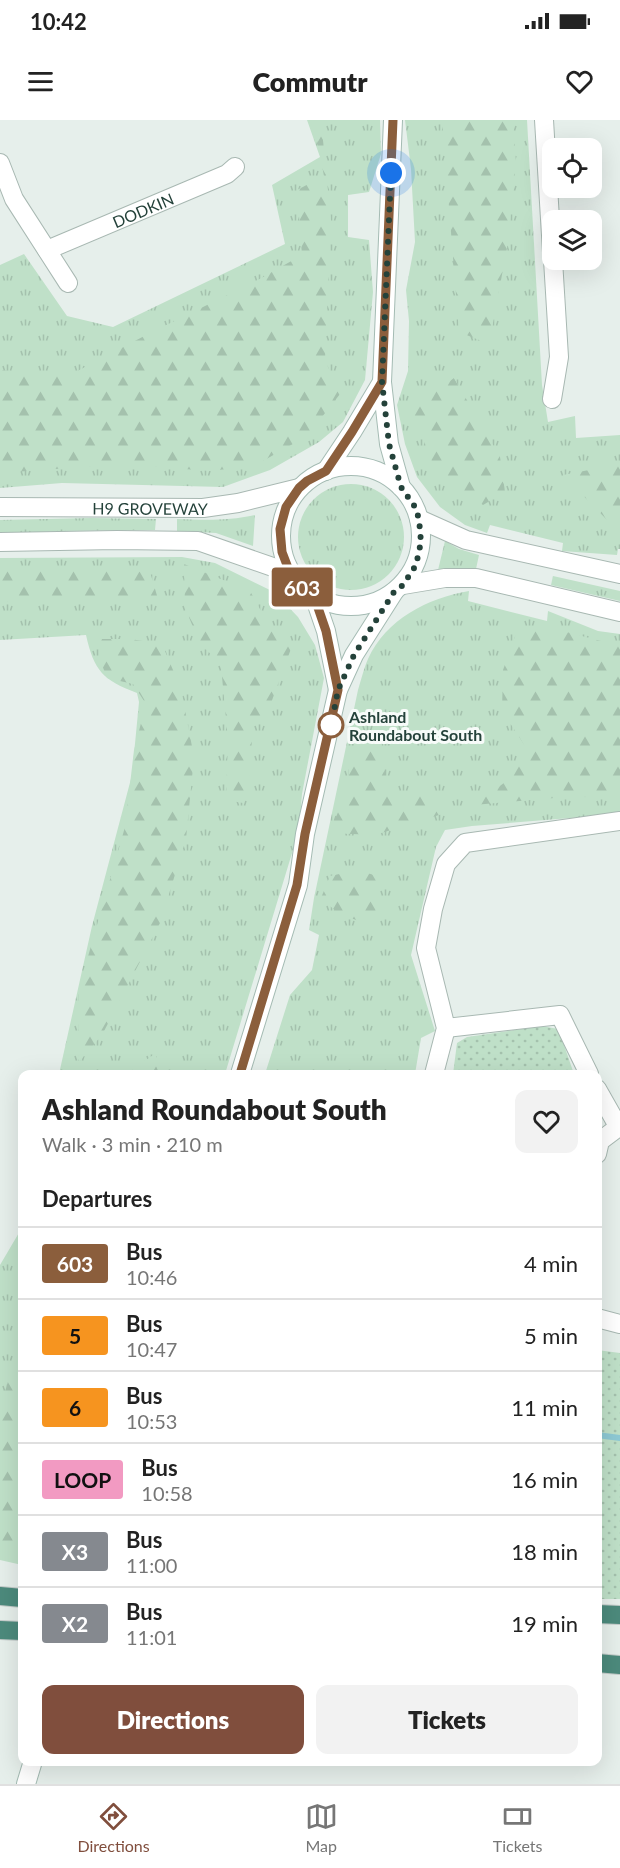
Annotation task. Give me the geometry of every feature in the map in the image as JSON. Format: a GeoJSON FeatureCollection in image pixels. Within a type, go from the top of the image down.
{"type":"FeatureCollection","features":[{"type":"Feature","properties":{"kind":"highway"},"geometry":{"type":"LineString","coordinates":[[0,1596],[18,1598]]}},
{"type":"Feature","properties":{"kind":"highway"},"geometry":{"type":"LineString","coordinates":[[602,1614],[620,1615]]}},
{"type":"Feature","properties":{"kind":"highway"},"geometry":{"type":"LineString","coordinates":[[0,1630],[18,1631]]}},
{"type":"Feature","properties":{"kind":"highway"},"geometry":{"type":"LineString","coordinates":[[602,1663],[620,1665]]}},
{"type":"Feature","properties":{"kind":"street"},"geometry":{"type":"LineString","coordinates":[[393,120],[382,382],[389,444],[401,487]]}},
{"type":"Feature","properties":{"kind":"street"},"geometry":{"type":"LineString","coordinates":[[544,120],[549,210]]}},
{"type":"Feature","properties":{"kind":"street"},"geometry":{"type":"LineString","coordinates":[[1,166],[14,199],[68,283]]}},
{"type":"Feature","properties":{"kind":"street","name":"DODKIN"},"geometry":{"type":"LineString","coordinates":[[47,250],[227,174],[235,167]]}},
{"type":"Feature","properties":{"kind":"street"},"geometry":{"type":"LineString","coordinates":[[552,399],[559,357],[553,270]]}},
{"type":"Feature","properties":{"kind":"street"},"geometry":{"type":"LineString","coordinates":[[326,471],[382,382]]}},
{"type":"Feature","properties":{"kind":"street"},"geometry":{"type":"LineString","coordinates":[[241,1070],[297,885],[305,834],[338,690],[354,655],[398,588],[416,565],[421,542],[419,519],[415,507],[401,487],[385,475],[366,468],[346,466],[326,471],[299,488],[286,507],[280,529],[282,552],[290,573],[301,586],[314,596],[333,605],[355,607],[376,603],[398,588],[445,578],[476,578],[620,612]]}},
{"type":"Feature","properties":{"kind":"street","name":"H9 GROVEWAY"},"geometry":{"type":"LineString","coordinates":[[0,507],[203,508],[238,503],[299,488]]}},
{"type":"Feature","properties":{"kind":"street"},"geometry":{"type":"LineString","coordinates":[[419,519],[466,540],[620,574]]}},
{"type":"Feature","properties":{"kind":"street","name":"H9 GROVEWAY"},"geometry":{"type":"LineString","coordinates":[[0,542],[198,541],[290,573]]}},
{"type":"Feature","properties":{"kind":"street"},"geometry":{"type":"LineString","coordinates":[[314,596],[326,631],[338,690]]}},
{"type":"Feature","properties":{"kind":"street"},"geometry":{"type":"LineString","coordinates":[[435,1070],[446,1028],[426,948],[433,909],[446,864],[465,843],[620,821]]}},
{"type":"Feature","properties":{"kind":"street"},"geometry":{"type":"LineString","coordinates":[[446,1028],[560,1016],[587,1070]]}},
{"type":"Feature","properties":{"kind":"street"},"geometry":{"type":"LineString","coordinates":[[602,1097],[619,1126],[602,1141]]}},
{"type":"Feature","properties":{"kind":"street"},"geometry":{"type":"LineString","coordinates":[[602,1319],[620,1324]]}},
{"type":"Feature","properties":{"kind":"street"},"geometry":{"type":"LineString","coordinates":[[26,1784],[31,1766]]}},
{"type":"Feature","properties":{"kind":"green space"},"geometry":{"type":"Polygon","coordinates":[[[307,120],[380,120],[381,154],[369,192],[348,195],[348,237],[369,240],[373,292],[365,380],[343,422],[319,442],[270,470],[223,487],[62,483],[0,488],[0,265],[24,254],[67,316],[113,327],[285,244],[272,185],[320,157],[307,120]]]}},
{"type":"Feature","properties":{"kind":"green space"},"geometry":{"type":"Polygon","coordinates":[[[313,120],[321,120],[331,221],[325,360],[340,394],[307,436],[254,466],[209,471],[124,464],[0,473],[0,370],[66,377],[256,281],[302,255],[297,190],[324,176],[313,120]]]}},
{"type":"Feature","properties":{"kind":"green space"},"geometry":{"type":"Polygon","coordinates":[[[405,120],[527,120],[542,385],[548,422],[575,416],[576,438],[620,435],[620,549],[617,555],[562,551],[563,543],[490,525],[487,533],[465,525],[440,507],[417,477],[405,444],[397,405],[408,371],[409,321],[406,290],[415,242],[411,169],[405,120]]]}},
{"type":"Feature","properties":{"kind":"green space"},"geometry":{"type":"Polygon","coordinates":[[[442,120],[513,120],[516,163],[507,248],[489,344],[459,332],[442,120]]]}},
{"type":"Feature","properties":{"kind":"green space"},"geometry":{"type":"Polygon","coordinates":[[[454,378],[500,457],[505,492],[483,505],[435,470],[412,409],[454,378]]]}},
{"type":"Feature","properties":{"kind":"green space"},"geometry":{"type":"Polygon","coordinates":[[[620,464],[620,526],[611,524],[563,475],[620,464]]]}},
{"type":"Feature","properties":{"kind":"green space"},"geometry":{"type":"Polygon","coordinates":[[[351,484],[371,488],[389,499],[400,517],[404,537],[400,557],[389,575],[371,586],[351,590],[331,586],[313,575],[302,557],[298,537],[302,517],[313,499],[331,488],[351,484]]]}},
{"type":"Feature","properties":{"kind":"green space"},"geometry":{"type":"Polygon","coordinates":[[[255,515],[253,546],[216,533],[177,531],[177,519],[226,519],[255,515]]]}},
{"type":"Feature","properties":{"kind":"green space"},"geometry":{"type":"Polygon","coordinates":[[[156,519],[155,530],[0,534],[0,520],[156,519]]]}},
{"type":"Feature","properties":{"kind":"green space"},"geometry":{"type":"Polygon","coordinates":[[[445,541],[459,549],[479,555],[476,569],[438,570],[445,541]]]}},
{"type":"Feature","properties":{"kind":"green space"},"geometry":{"type":"Polygon","coordinates":[[[182,557],[215,563],[274,592],[298,617],[315,645],[324,678],[302,794],[299,830],[226,1070],[60,1070],[92,926],[132,775],[139,702],[137,693],[116,684],[102,673],[93,657],[86,635],[0,640],[0,558],[182,557]]]}},
{"type":"Feature","properties":{"kind":"green space"},"geometry":{"type":"Polygon","coordinates":[[[184,564],[250,591],[271,629],[292,646],[271,703],[253,725],[249,780],[243,803],[226,800],[228,740],[221,666],[199,641],[185,608],[184,564]]]}},
{"type":"Feature","properties":{"kind":"green space"},"geometry":{"type":"Polygon","coordinates":[[[0,566],[49,566],[150,572],[158,599],[60,597],[0,602],[0,566]]]}},
{"type":"Feature","properties":{"kind":"green space"},"geometry":{"type":"Polygon","coordinates":[[[553,576],[620,591],[620,601],[551,585],[553,576]]]}},
{"type":"Feature","properties":{"kind":"green space"},"geometry":{"type":"Polygon","coordinates":[[[469,591],[468,601],[547,621],[548,611],[598,631],[620,634],[620,814],[445,830],[436,847],[411,955],[435,1031],[421,1038],[416,1070],[266,1070],[290,995],[312,970],[319,935],[309,930],[314,898],[358,690],[368,659],[386,632],[397,622],[424,605],[469,591]]]}},
{"type":"Feature","properties":{"kind":"green space"},"geometry":{"type":"Polygon","coordinates":[[[518,628],[559,630],[620,646],[620,796],[554,798],[474,805],[508,780],[529,752],[502,711],[503,670],[518,628]]]}},
{"type":"Feature","properties":{"kind":"green space"},"geometry":{"type":"Polygon","coordinates":[[[99,639],[130,639],[162,644],[181,689],[194,757],[186,839],[160,923],[102,1035],[78,1063],[79,988],[125,827],[134,750],[146,704],[133,684],[107,678],[99,657],[99,639]]]}},
{"type":"Feature","properties":{"kind":"green space"},"geometry":{"type":"Polygon","coordinates":[[[381,737],[386,782],[395,794],[445,793],[442,814],[375,835],[329,833],[349,787],[349,763],[366,744],[381,737]]]}},
{"type":"Feature","properties":{"kind":"green space"},"geometry":{"type":"Polygon","coordinates":[[[358,870],[380,877],[375,916],[368,924],[339,914],[321,898],[330,876],[358,870]]]}},
{"type":"Feature","properties":{"kind":"green space"},"geometry":{"type":"Polygon","coordinates":[[[542,1026],[558,1029],[567,1041],[564,1045],[573,1070],[454,1070],[457,1043],[467,1037],[542,1026]]]}},
{"type":"Feature","properties":{"kind":"green space"},"geometry":{"type":"Polygon","coordinates":[[[156,1053],[158,1070],[132,1070],[156,1053]]]}},
{"type":"Feature","properties":{"kind":"green space"},"geometry":{"type":"Polygon","coordinates":[[[18,1234],[18,1564],[0,1560],[0,1265],[18,1234]]]}},
{"type":"Feature","properties":{"kind":"green space"},"geometry":{"type":"Polygon","coordinates":[[[18,1349],[18,1546],[0,1548],[0,1408],[18,1349]]]}},
{"type":"Feature","properties":{"kind":"green space"},"geometry":{"type":"Polygon","coordinates":[[[602,1351],[620,1353],[620,1599],[602,1599],[602,1351]]]}},
{"type":"Feature","properties":{"kind":"waterway"},"geometry":{"type":"LineString","coordinates":[[602,1436],[620,1438]]}},
{"type":"Feature","properties":{"kind":"bus line","name":"603"},"geometry":{"type":"LineString","coordinates":[[241,1070],[297,885],[305,834],[338,690],[326,631],[314,596],[307,592],[290,573],[282,552],[280,529],[286,507],[299,488],[316,475],[326,471],[382,382],[393,120]]}},
{"type":"Feature","properties":{"kind":"place","name":"Ashland Roundabout South"},"geometry":{"type":"Point","coordinates":[331,725]}},
{"type":"Feature","properties":{"kind":"route"},"geometry":{"type":"LineString","coordinates":[[331,725],[330,732],[338,690],[354,655],[394,592],[403,585],[416,565],[421,542],[419,519],[409,496],[401,487],[389,444],[382,382],[391,173]]}}]}
